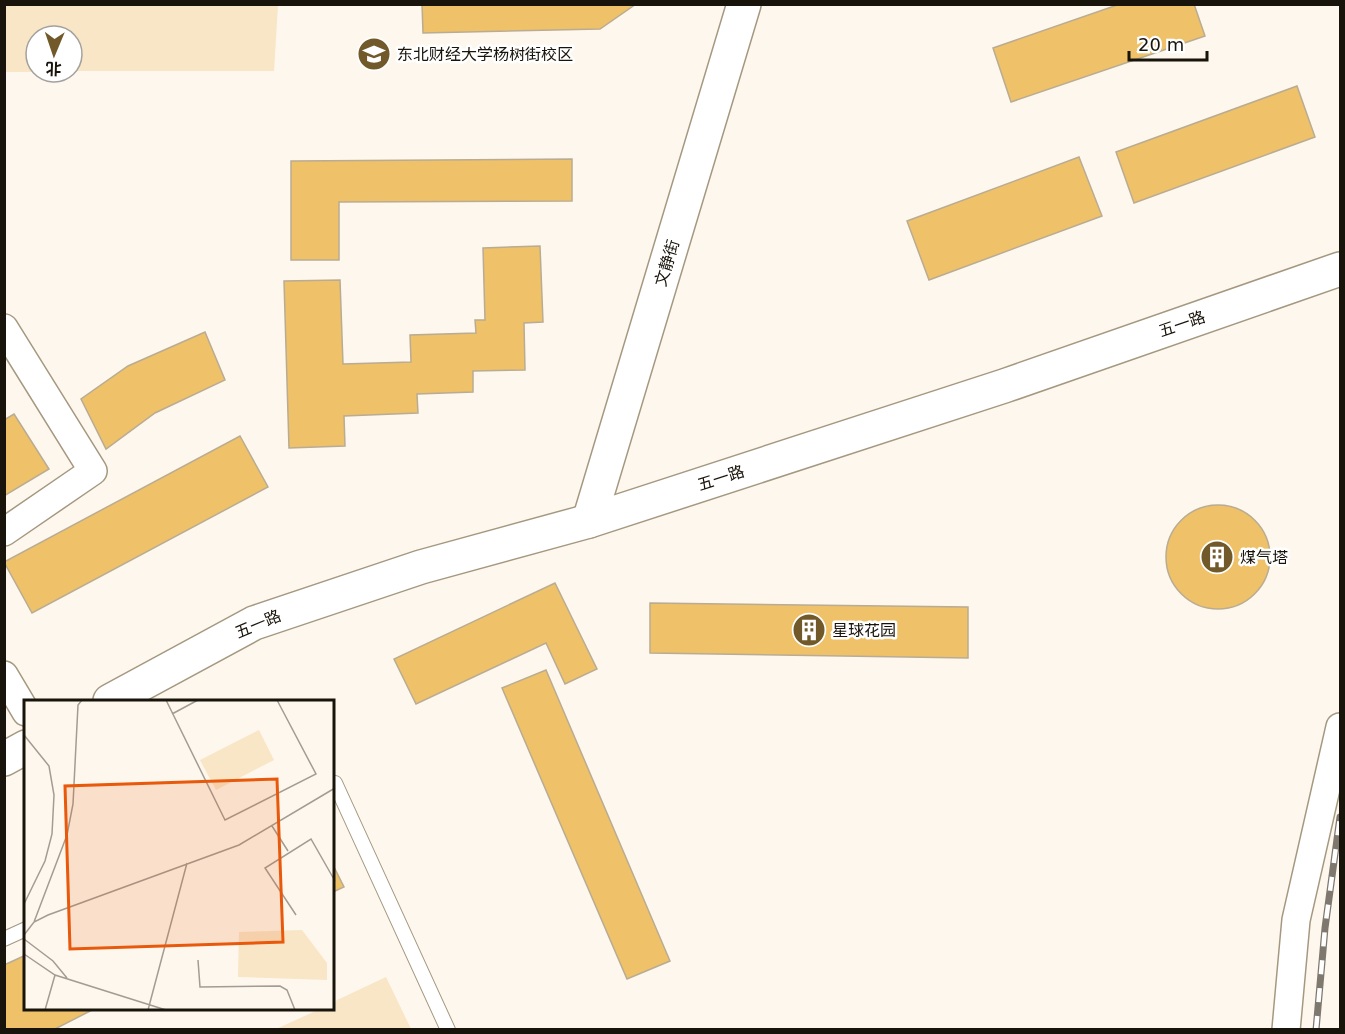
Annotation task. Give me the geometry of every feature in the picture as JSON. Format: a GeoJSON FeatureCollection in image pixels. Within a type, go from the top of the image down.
{"type":"FeatureCollection","features":[{"type":"Feature","properties":{"kind":"main road","name":"文静街"},"geometry":{"type":"LineString","coordinates":[[589,521],[744,4]]}},
{"type":"Feature","properties":{"kind":"main road","name":"五一路"},"geometry":{"type":"LineString","coordinates":[[112,700],[254,623],[421,567],[589,521],[1004,386],[1341,269]]}},
{"type":"Feature","properties":{"kind":"main road"},"geometry":{"type":"LineString","coordinates":[[4,759],[24,748]]}},
{"type":"Feature","properties":{"kind":"street"},"geometry":{"type":"LineString","coordinates":[[4,328],[93,471],[4,532]]}},
{"type":"Feature","properties":{"kind":"street"},"geometry":{"type":"LineString","coordinates":[[4,675],[24,709]]}},
{"type":"Feature","properties":{"kind":"street"},"geometry":{"type":"LineString","coordinates":[[1286,1029],[1296,920],[1341,727]]}},
{"type":"Feature","properties":{"kind":"lane"},"geometry":{"type":"LineString","coordinates":[[334,784],[448,1029]]}},
{"type":"Feature","properties":{"kind":"lane"},"geometry":{"type":"LineString","coordinates":[[4,939],[24,930]]}},
{"type":"Feature","properties":{"kind":"shaded area"},"geometry":{"type":"Polygon","coordinates":[[[4,5],[278,5],[274,71],[84,71],[84,24],[24,24],[24,72],[5,72],[4,5]]]}},
{"type":"Feature","properties":{"kind":"shaded area"},"geometry":{"type":"Polygon","coordinates":[[[386,977],[411,1029],[276,1029],[318,1010],[334,1010],[334,1002],[386,977]]]}},
{"type":"Feature","properties":{"kind":"building"},"geometry":{"type":"Polygon","coordinates":[[[422,4],[636,4],[600,29],[423,33],[422,4]]]}},
{"type":"Feature","properties":{"kind":"building"},"geometry":{"type":"Polygon","coordinates":[[[1120,4],[1194,4],[1205,36],[1011,102],[993,48],[1120,4]]]}},
{"type":"Feature","properties":{"kind":"building"},"geometry":{"type":"Polygon","coordinates":[[[1297,86],[1315,137],[1134,203],[1116,152],[1297,86]]]}},
{"type":"Feature","properties":{"kind":"building"},"geometry":{"type":"Polygon","coordinates":[[[1079,157],[1102,216],[929,280],[907,221],[1079,157]]]}},
{"type":"Feature","properties":{"kind":"building"},"geometry":{"type":"Polygon","coordinates":[[[572,159],[572,201],[339,202],[339,260],[291,260],[291,161],[572,159]]]}},
{"type":"Feature","properties":{"kind":"building"},"geometry":{"type":"Polygon","coordinates":[[[540,246],[543,322],[524,323],[525,370],[473,371],[473,392],[417,394],[418,413],[344,416],[345,446],[289,448],[284,281],[340,280],[343,364],[411,362],[410,335],[476,333],[475,320],[485,320],[483,248],[540,246]]]}},
{"type":"Feature","properties":{"kind":"building"},"geometry":{"type":"Polygon","coordinates":[[[205,332],[225,380],[155,413],[106,449],[81,399],[128,366],[205,332]]]}},
{"type":"Feature","properties":{"kind":"building"},"geometry":{"type":"Polygon","coordinates":[[[14,414],[49,469],[4,496],[4,420],[14,414]]]}},
{"type":"Feature","properties":{"kind":"building"},"geometry":{"type":"Polygon","coordinates":[[[240,436],[268,487],[32,613],[4,562],[240,436]]]}},
{"type":"Feature","properties":{"kind":"building","name":"煤气塔"},"geometry":{"type":"Polygon","coordinates":[[[1218,505],[1238,508],[1255,520],[1267,537],[1270,557],[1267,577],[1255,594],[1238,606],[1218,609],[1198,606],[1181,594],[1169,577],[1166,557],[1169,537],[1181,520],[1198,508],[1218,505]]]}},
{"type":"Feature","properties":{"kind":"building"},"geometry":{"type":"Polygon","coordinates":[[[555,583],[597,669],[565,684],[546,643],[416,704],[394,659],[555,583]]]}},
{"type":"Feature","properties":{"kind":"building","name":"星球花园"},"geometry":{"type":"Polygon","coordinates":[[[650,603],[968,607],[968,658],[650,653],[650,603]]]}},
{"type":"Feature","properties":{"kind":"building"},"geometry":{"type":"Polygon","coordinates":[[[546,670],[670,961],[627,979],[502,688],[546,670]]]}},
{"type":"Feature","properties":{"kind":"building"},"geometry":{"type":"Polygon","coordinates":[[[334,867],[344,887],[334,892],[334,867]]]}},
{"type":"Feature","properties":{"kind":"building"},"geometry":{"type":"Polygon","coordinates":[[[24,956],[24,1010],[92,1010],[53,1030],[4,1030],[4,965],[24,956]]]}},
{"type":"Feature","properties":{"kind":"railway"},"geometry":{"type":"LineString","coordinates":[[1316,1030],[1325,928],[1340,817]]}},
{"type":"Feature","properties":{"kind":"place","name":"东北财经大学杨树街校区"},"geometry":{"type":"Point","coordinates":[374,54]}},
{"type":"Feature","properties":{"kind":"place","name":"煤气塔"},"geometry":{"type":"Point","coordinates":[1217,557]}},
{"type":"Feature","properties":{"kind":"place","name":"星球花园"},"geometry":{"type":"Point","coordinates":[809,630]}}]}
